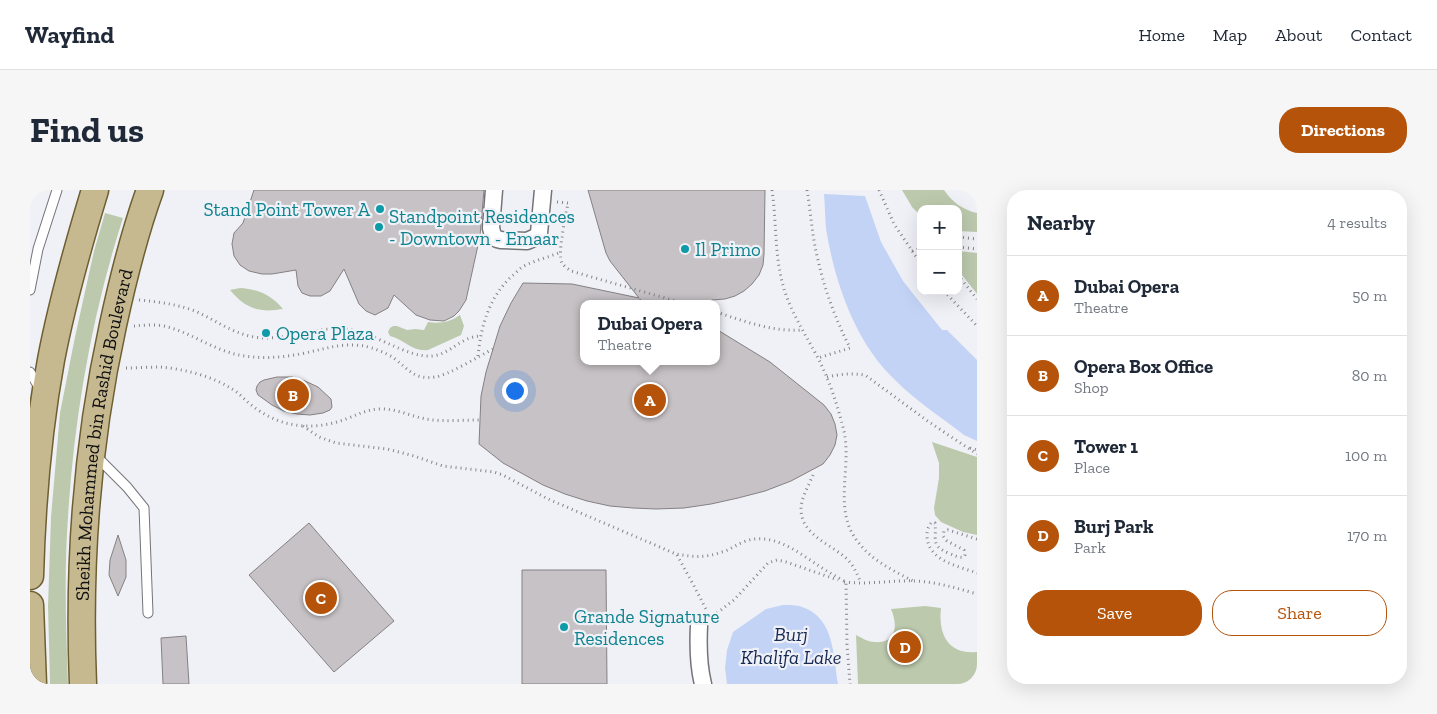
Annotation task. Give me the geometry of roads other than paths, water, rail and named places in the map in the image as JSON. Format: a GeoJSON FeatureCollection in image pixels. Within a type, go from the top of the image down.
{"type":"FeatureCollection","features":[{"type":"Feature","properties":{"kind":"main road"},"geometry":{"type":"LineString","coordinates":[[30,576],[34,492],[51,362],[67,290],[95,190]]}},
{"type":"Feature","properties":{"kind":"main road","name":"Sheikh Mohammed bin Rashid Boulevard"},"geometry":{"type":"LineString","coordinates":[[83,684],[81,596],[91,451],[104,369],[118,299],[150,190]]}},
{"type":"Feature","properties":{"kind":"main road"},"geometry":{"type":"LineString","coordinates":[[30,605],[33,684]]}},
{"type":"Feature","properties":{"kind":"street"},"geometry":{"type":"LineString","coordinates":[[494,190],[490,228],[491,233],[497,239],[527,241],[536,237],[540,228],[542,196]]}},
{"type":"Feature","properties":{"kind":"street"},"geometry":{"type":"LineString","coordinates":[[699,626],[698,652],[703,684]]}},
{"type":"Feature","properties":{"kind":"lane"},"geometry":{"type":"LineString","coordinates":[[30,290],[34,248],[57,190]]}},
{"type":"Feature","properties":{"kind":"lane"},"geometry":{"type":"LineString","coordinates":[[30,372],[46,398]]}},
{"type":"Feature","properties":{"kind":"lane"},"geometry":{"type":"LineString","coordinates":[[91,451],[144,508],[148,613]]}},
{"type":"Feature","properties":{"kind":"water"},"geometry":{"type":"Polygon","coordinates":[[[824,194],[865,196],[881,242],[903,281],[942,330],[947,330],[977,360],[977,441],[964,435],[911,395],[881,365],[869,348],[849,310],[835,270],[826,229],[824,194]]]}},
{"type":"Feature","properties":{"kind":"water","name":"Burj Khalifa Lake"},"geometry":{"type":"Polygon","coordinates":[[[783,605],[802,607],[813,612],[821,620],[827,629],[833,650],[838,684],[727,684],[725,668],[727,650],[733,632],[766,609],[783,605]]]}},
{"type":"Feature","properties":{"kind":"place","name":"Stand Point Tower A"},"geometry":{"type":"Point","coordinates":[380,209]}},
{"type":"Feature","properties":{"kind":"place","name":"Standpoint Residences - Downtown - Emaar"},"geometry":{"type":"Point","coordinates":[379,227]}},
{"type":"Feature","properties":{"kind":"place","name":"Il Primo"},"geometry":{"type":"Point","coordinates":[685,249]}},
{"type":"Feature","properties":{"kind":"place","name":"Opera Plaza"},"geometry":{"type":"Point","coordinates":[266,333]}},
{"type":"Feature","properties":{"kind":"place","name":"Opera Box Office"},"geometry":{"type":"Point","coordinates":[293,395]}},
{"type":"Feature","properties":{"kind":"place","name":"Dubai Opera"},"geometry":{"type":"Point","coordinates":[650,400]}},
{"type":"Feature","properties":{"kind":"place","name":"Tower 1"},"geometry":{"type":"Point","coordinates":[321,598]}},
{"type":"Feature","properties":{"kind":"place","name":"Grande Signature Residences"},"geometry":{"type":"Point","coordinates":[564,627]}},
{"type":"Feature","properties":{"kind":"place","name":"Burj Park"},"geometry":{"type":"Point","coordinates":[905,647]}}]}
